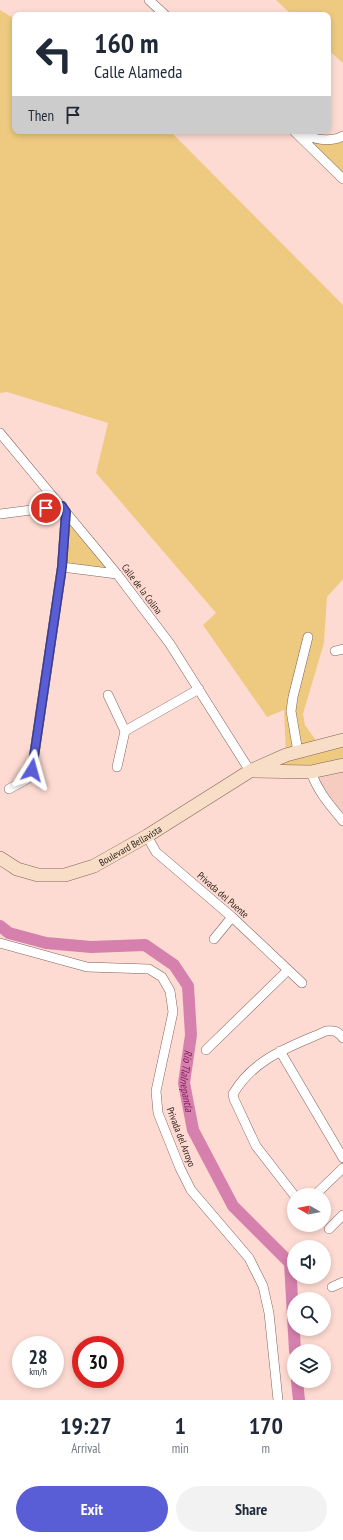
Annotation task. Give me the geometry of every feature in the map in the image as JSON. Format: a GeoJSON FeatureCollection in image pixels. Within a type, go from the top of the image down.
{"type":"FeatureCollection","features":[{"type":"Feature","properties":{"kind":"main road","name":"Boulevard Bellavista"},"geometry":{"type":"LineString","coordinates":[[0,858],[17,869],[38,875],[65,875],[94,866],[147,836],[250,770],[286,755],[343,740]]}},
{"type":"Feature","properties":{"kind":"main road"},"geometry":{"type":"LineString","coordinates":[[250,770],[311,772],[343,765]]}},
{"type":"Feature","properties":{"kind":"street"},"geometry":{"type":"LineString","coordinates":[[149,0],[162,12]]}},
{"type":"Feature","properties":{"kind":"street"},"geometry":{"type":"LineString","coordinates":[[297,134],[343,179]]}},
{"type":"Feature","properties":{"kind":"street"},"geometry":{"type":"LineString","coordinates":[[301,134],[312,139],[338,138],[343,136]]}},
{"type":"Feature","properties":{"kind":"street","name":"Calle de la Colina"},"geometry":{"type":"LineString","coordinates":[[0,432],[117,574],[170,644],[250,770]]}},
{"type":"Feature","properties":{"kind":"street"},"geometry":{"type":"LineString","coordinates":[[0,514],[64,509],[62,567],[32,770],[27,779],[8,789]]}},
{"type":"Feature","properties":{"kind":"street"},"geometry":{"type":"LineString","coordinates":[[62,567],[117,574]]}},
{"type":"Feature","properties":{"kind":"street"},"geometry":{"type":"LineString","coordinates":[[298,752],[291,711],[293,697],[308,638]]}},
{"type":"Feature","properties":{"kind":"street"},"geometry":{"type":"LineString","coordinates":[[125,732],[199,689]]}},
{"type":"Feature","properties":{"kind":"street"},"geometry":{"type":"LineString","coordinates":[[108,695],[125,732],[117,767]]}},
{"type":"Feature","properties":{"kind":"street"},"geometry":{"type":"LineString","coordinates":[[311,772],[315,785],[322,796],[343,821]]}},
{"type":"Feature","properties":{"kind":"street","name":"Privada del Puente"},"geometry":{"type":"LineString","coordinates":[[147,836],[156,852],[232,916],[302,983]]}},
{"type":"Feature","properties":{"kind":"street"},"geometry":{"type":"LineString","coordinates":[[214,939],[232,916]]}},
{"type":"Feature","properties":{"kind":"street","name":"Privada del Arroyo"},"geometry":{"type":"LineString","coordinates":[[0,943],[87,967],[148,969],[162,977],[170,991],[173,1012],[156,1091],[158,1113],[180,1168],[191,1190],[249,1258],[263,1286],[269,1313],[278,1400]]}},
{"type":"Feature","properties":{"kind":"street"},"geometry":{"type":"LineString","coordinates":[[206,1050],[288,970]]}},
{"type":"Feature","properties":{"kind":"street"},"geometry":{"type":"LineString","coordinates":[[289,1188],[256,1146],[233,1094],[262,1061],[280,1051],[326,1031],[333,1030],[340,1034],[343,1038]]}},
{"type":"Feature","properties":{"kind":"street"},"geometry":{"type":"LineString","coordinates":[[280,1051],[343,1158]]}},
{"type":"Feature","properties":{"kind":"street"},"geometry":{"type":"LineString","coordinates":[[322,1188],[343,1168]]}},
{"type":"Feature","properties":{"kind":"street"},"geometry":{"type":"LineString","coordinates":[[331,1227],[343,1215]]}},
{"type":"Feature","properties":{"kind":"street"},"geometry":{"type":"LineString","coordinates":[[332,1287],[343,1282]]}},
{"type":"Feature","properties":{"kind":"shaded area"},"geometry":{"type":"Polygon","coordinates":[[[276,0],[343,0],[343,63],[331,53],[331,12],[289,12],[276,0]]]}},
{"type":"Feature","properties":{"kind":"shaded area"},"geometry":{"type":"Polygon","coordinates":[[[0,10],[12,17],[12,134],[173,134],[343,305],[343,579],[327,597],[324,643],[303,714],[305,725],[320,746],[343,740],[343,765],[250,771],[286,755],[284,710],[267,717],[203,625],[216,613],[96,473],[108,423],[7,392],[0,393],[0,10]]]}},
{"type":"Feature","properties":{"kind":"shaded area"},"geometry":{"type":"Polygon","coordinates":[[[302,137],[331,144],[343,141],[343,176],[302,137]]]}},
{"type":"Feature","properties":{"kind":"shaded area"},"geometry":{"type":"Polygon","coordinates":[[[66,512],[117,574],[62,567],[66,512]]]}},
{"type":"Feature","properties":{"kind":"shaded area"},"geometry":{"type":"Polygon","coordinates":[[[343,765],[343,819],[311,772],[343,765]]]}},
{"type":"Feature","properties":{"kind":"waterway","name":"Río Tlalnepantla"},"geometry":{"type":"LineString","coordinates":[[0,926],[9,933],[46,943],[91,947],[145,945],[174,965],[188,986],[191,1035],[184,1083],[193,1130],[233,1206],[290,1263],[295,1344]]}},
{"type":"Feature","properties":{"kind":"waterway","name":"Río Tlalnepantla"},"geometry":{"type":"LineString","coordinates":[[298,1388],[299,1400]]}},
{"type":"Feature","properties":{"kind":"route"},"geometry":{"type":"LineString","coordinates":[[32,770],[62,567],[66,512],[62,506],[46,508]]}}]}
